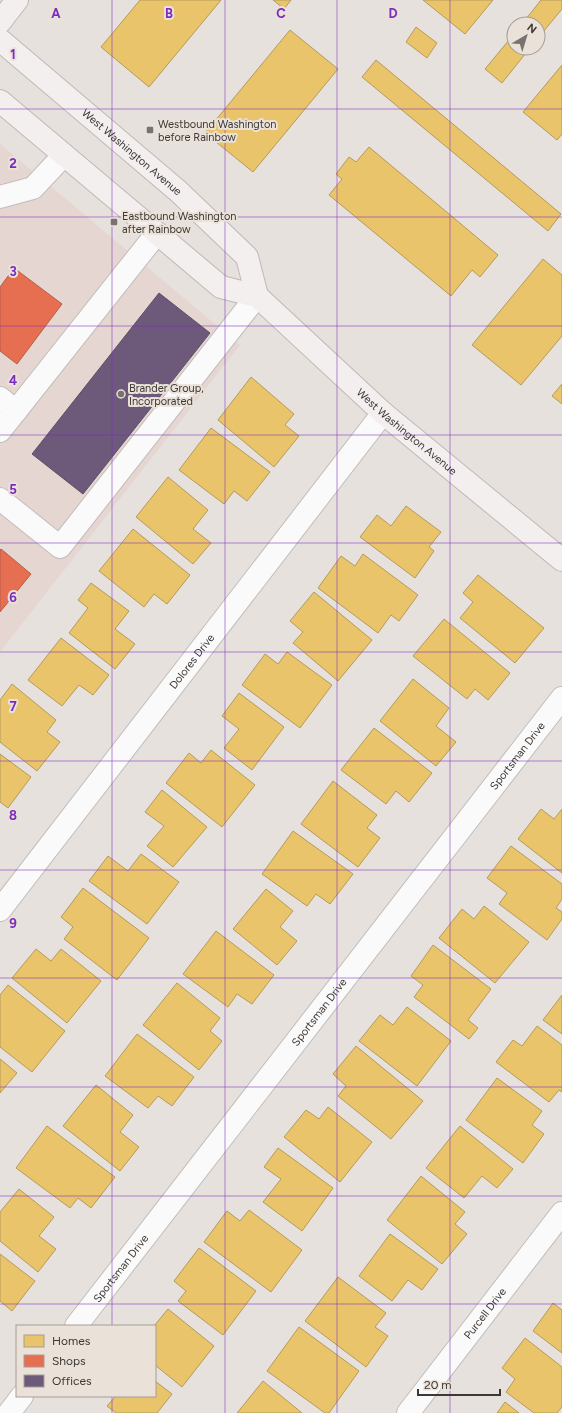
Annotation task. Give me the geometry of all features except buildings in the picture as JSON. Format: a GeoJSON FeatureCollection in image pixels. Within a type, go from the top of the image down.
{"type":"FeatureCollection","features":[{"type":"Feature","properties":{"kind":"main road"},"geometry":{"type":"LineString","coordinates":[[0,22],[17,0]]}},
{"type":"Feature","properties":{"kind":"main road","name":"West Washington Avenue"},"geometry":{"type":"LineString","coordinates":[[0,40],[178,190],[247,257],[257,296]]}},
{"type":"Feature","properties":{"kind":"main road","name":"West Washington Avenue"},"geometry":{"type":"LineString","coordinates":[[0,101],[221,287],[257,296],[383,413],[562,560]]}},
{"type":"Feature","properties":{"kind":"street"},"geometry":{"type":"LineString","coordinates":[[0,197],[33,188],[64,155]]}},
{"type":"Feature","properties":{"kind":"street"},"geometry":{"type":"LineString","coordinates":[[0,431],[8,405],[157,233]]}},
{"type":"Feature","properties":{"kind":"street"},"geometry":{"type":"LineString","coordinates":[[0,499],[60,547],[257,296]]}},
{"type":"Feature","properties":{"kind":"street","name":"Dolores Drive"},"geometry":{"type":"LineString","coordinates":[[0,910],[383,413]]}},
{"type":"Feature","properties":{"kind":"street","name":"Sportsman Drive"},"geometry":{"type":"LineString","coordinates":[[77,1325],[562,698]]}},
{"type":"Feature","properties":{"kind":"street","name":"Purcell Drive"},"geometry":{"type":"LineString","coordinates":[[408,1413],[562,1214]]}},
{"type":"Feature","properties":{"kind":"street"},"geometry":{"type":"LineString","coordinates":[[9,1413],[21,1397]]}},
{"type":"Feature","properties":{"kind":"shaded area"},"geometry":{"type":"Polygon","coordinates":[[[0,144],[240,345],[0,652],[0,144]]]}},
{"type":"Feature","properties":{"kind":"place","name":"Westbound Washington before Rainbow"},"geometry":{"type":"Point","coordinates":[150,130]}},
{"type":"Feature","properties":{"kind":"place","name":"Eastbound Washington after Rainbow"},"geometry":{"type":"Point","coordinates":[114,222]}},
{"type":"Feature","properties":{"kind":"place","name":"Brander Group, Incorporated"},"geometry":{"type":"Point","coordinates":[121,394]}}]}
